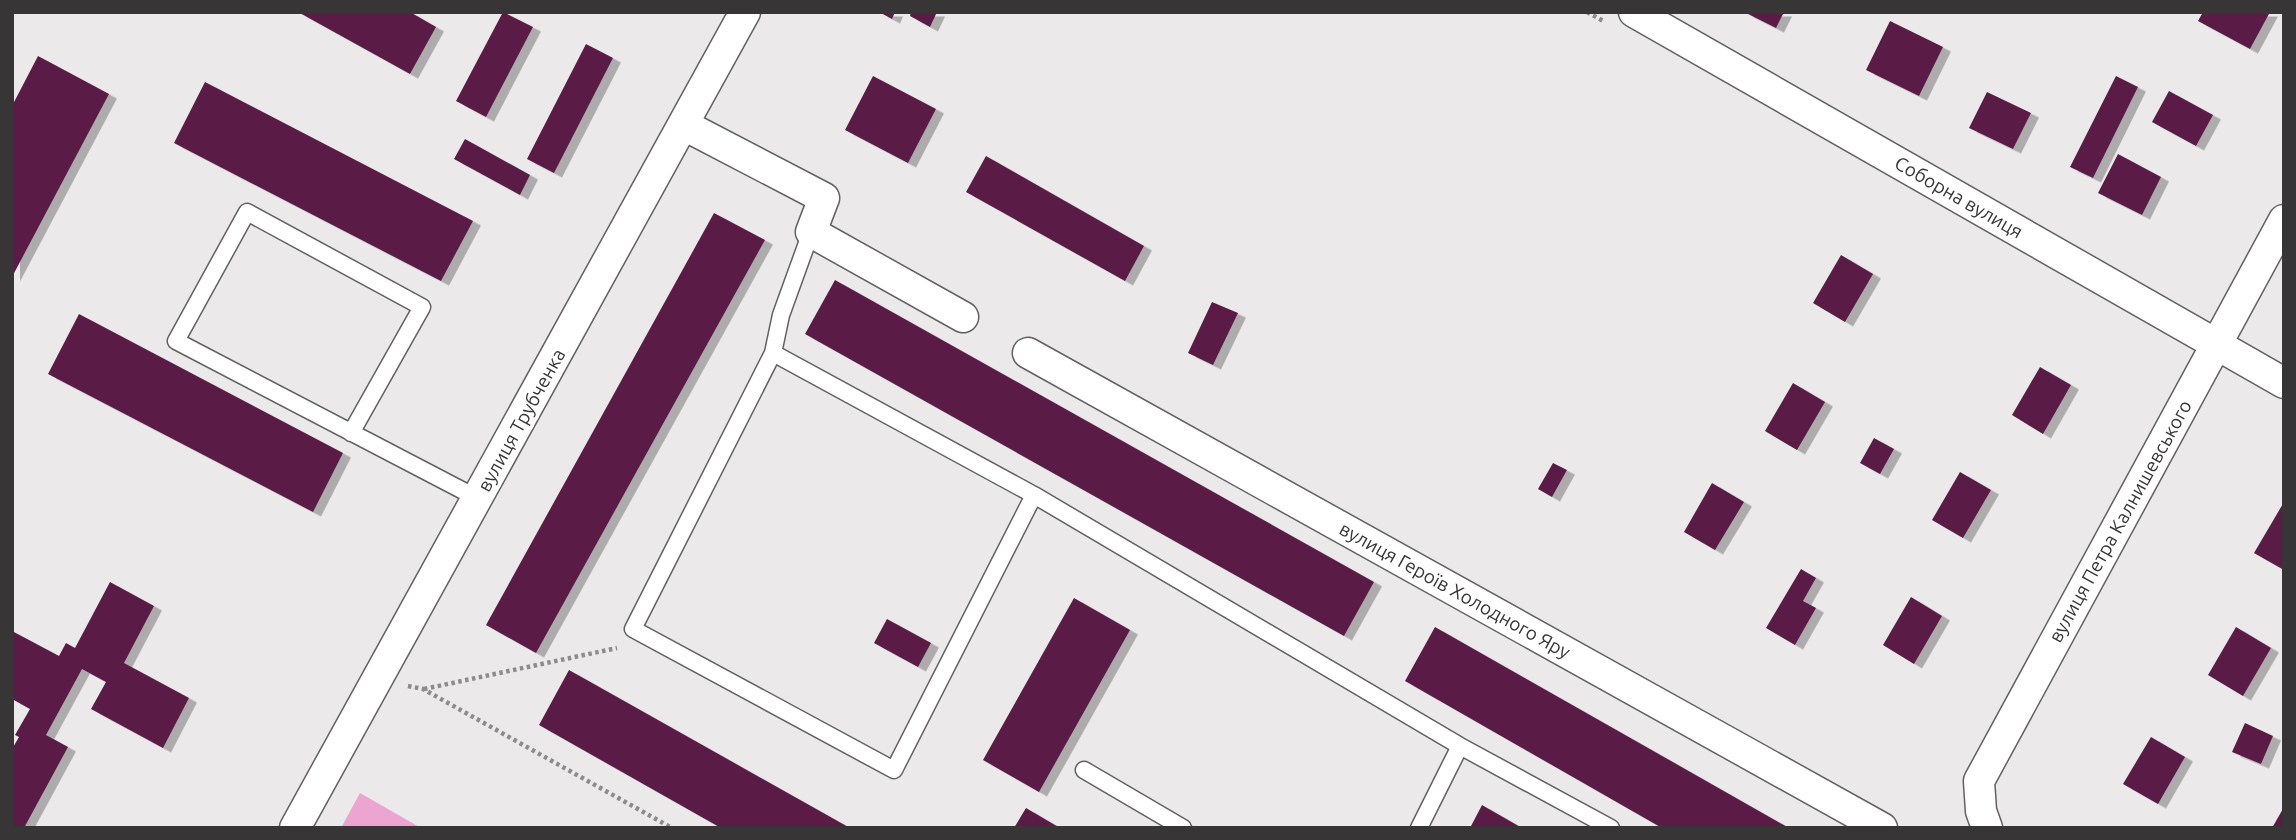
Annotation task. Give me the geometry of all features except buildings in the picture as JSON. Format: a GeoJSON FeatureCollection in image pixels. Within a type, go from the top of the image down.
{"type":"FeatureCollection","features":[{"type":"Feature","properties":{"kind":"street","name":"вулиця Трубченка"},"geometry":{"type":"LineString","coordinates":[[295,828],[745,12]]}},
{"type":"Feature","properties":{"kind":"street","name":"Соборна вулиця"},"geometry":{"type":"LineString","coordinates":[[1634,12],[2284,383]]}},
{"type":"Feature","properties":{"kind":"street"},"geometry":{"type":"LineString","coordinates":[[684,125],[824,198],[811,232],[963,317]]}},
{"type":"Feature","properties":{"kind":"street","name":"вулиця Петра Калнишевського"},"geometry":{"type":"LineString","coordinates":[[1987,828],[1981,811],[1979,781],[2284,219]]}},
{"type":"Feature","properties":{"kind":"street","name":"вулиця Героїв Холодного Яру"},"geometry":{"type":"LineString","coordinates":[[1028,353],[1882,828]]}},
{"type":"Feature","properties":{"kind":"lane"},"geometry":{"type":"LineString","coordinates":[[351,433],[422,307],[247,212],[176,341],[351,433],[477,498]]}},
{"type":"Feature","properties":{"kind":"lane"},"geometry":{"type":"LineString","coordinates":[[811,232],[781,315],[773,353],[633,629],[894,770],[1034,495]]}},
{"type":"Feature","properties":{"kind":"lane"},"geometry":{"type":"LineString","coordinates":[[773,353],[1034,495],[1460,746],[1611,828]]}},
{"type":"Feature","properties":{"kind":"lane"},"geometry":{"type":"LineString","coordinates":[[1419,828],[1460,746]]}},
{"type":"Feature","properties":{"kind":"lane"},"geometry":{"type":"LineString","coordinates":[[1084,770],[1182,828]]}},
{"type":"Feature","properties":{"kind":"path"},"geometry":{"type":"LineString","coordinates":[[423,689],[617,648],[633,629]]}},
{"type":"Feature","properties":{"kind":"path"},"geometry":{"type":"LineString","coordinates":[[377,680],[423,689],[672,828]]}},
{"type":"Feature","properties":{"kind":"shaded area"},"geometry":{"type":"Polygon","coordinates":[[[360,793],[421,828],[341,828],[360,793]]]}}]}
